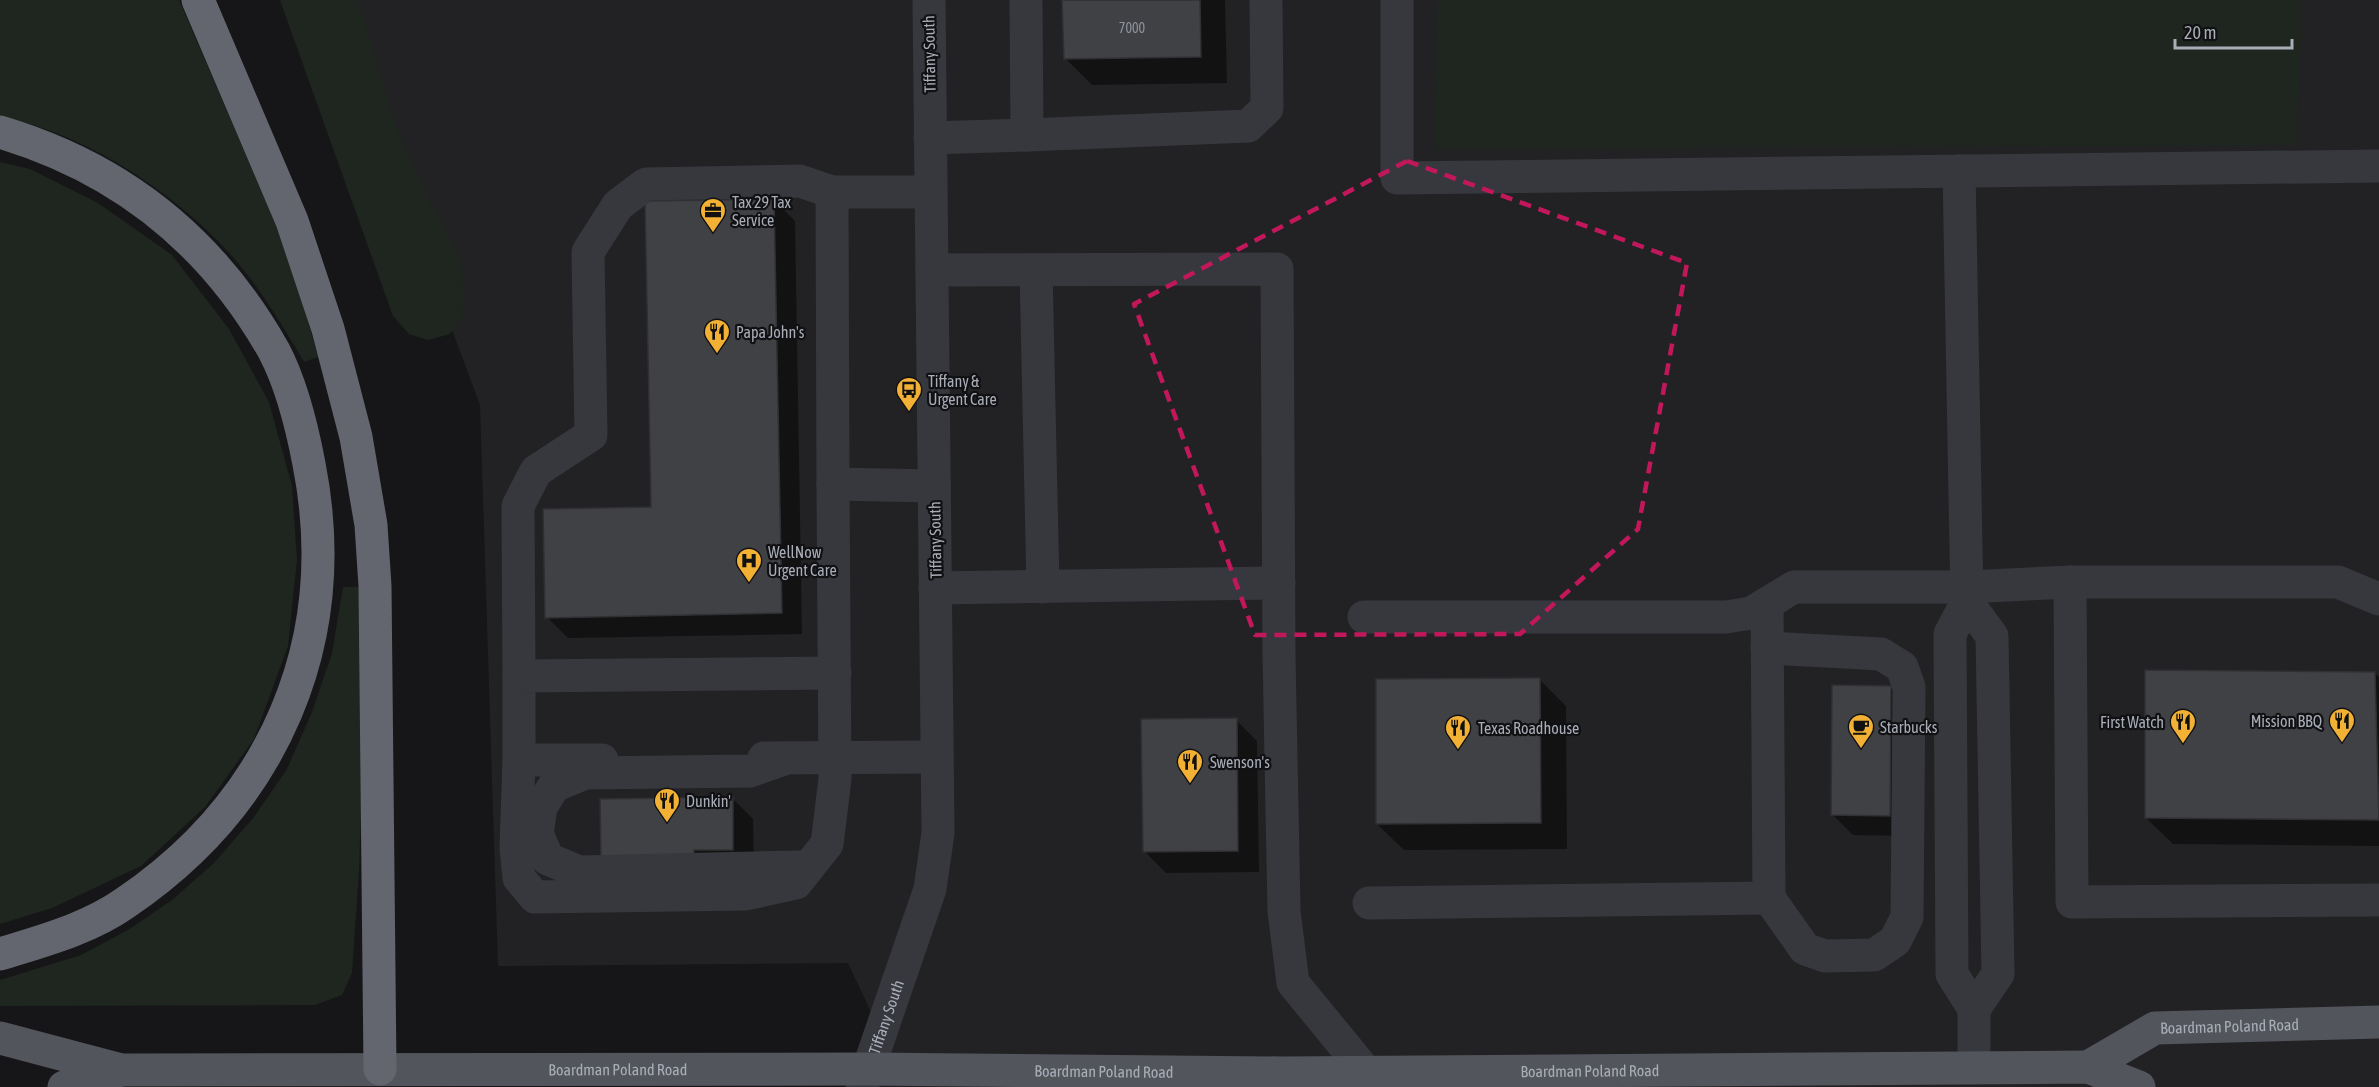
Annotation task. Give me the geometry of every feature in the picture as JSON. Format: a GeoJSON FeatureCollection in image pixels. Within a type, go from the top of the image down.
{"type":"FeatureCollection","features":[{"type":"Feature","properties":{"kind":"highway"},"geometry":{"type":"LineString","coordinates":[[198,0],[292,221],[328,328],[356,437],[371,525],[375,586],[380,1069]]}},
{"type":"Feature","properties":{"kind":"highway"},"geometry":{"type":"LineString","coordinates":[[0,132],[65,155],[107,176],[150,206],[195,244],[237,293],[275,353],[292,398],[304,438],[315,493],[319,555],[317,595],[306,657],[278,730],[237,798],[194,849],[124,904],[55,937],[0,954]]}},
{"type":"Feature","properties":{"kind":"main road","name":"Boardman Poland Road"},"geometry":{"type":"LineString","coordinates":[[2088,1077],[2155,1028],[2379,1022]]}},
{"type":"Feature","properties":{"kind":"main road","name":"Boardman Poland Road"},"geometry":{"type":"LineString","coordinates":[[0,1038],[121,1070],[380,1069],[868,1081],[1366,1072],[1446,1079],[1974,1067],[2088,1077],[2139,1087]]}},
{"type":"Feature","properties":{"kind":"main road","name":"Boardman Poland Road"},"geometry":{"type":"LineString","coordinates":[[64,1087],[121,1070]]}},
{"type":"Feature","properties":{"kind":"street","name":"Tiffany South"},"geometry":{"type":"LineString","coordinates":[[868,1081],[930,889],[938,833],[929,0]]}},
{"type":"Feature","properties":{"kind":"street"},"geometry":{"type":"LineString","coordinates":[[1026,0],[1027,135]]}},
{"type":"Feature","properties":{"kind":"street"},"geometry":{"type":"LineString","coordinates":[[930,138],[1248,126],[1267,108],[1266,0]]}},
{"type":"Feature","properties":{"kind":"street"},"geometry":{"type":"LineString","coordinates":[[1397,0],[1397,178],[2379,166]]}},
{"type":"Feature","properties":{"kind":"street"},"geometry":{"type":"LineString","coordinates":[[1959,171],[1967,595],[1950,634],[1952,974],[1974,1009],[1974,1067]]}},
{"type":"Feature","properties":{"kind":"street"},"geometry":{"type":"LineString","coordinates":[[832,192],[836,779],[826,844],[796,884],[746,894],[535,897],[519,878],[516,848],[519,760],[518,506],[536,471],[591,435],[588,252],[618,205],[646,184],[800,181],[832,192],[931,192]]}},
{"type":"Feature","properties":{"kind":"street"},"geometry":{"type":"LineString","coordinates":[[932,270],[1277,269],[1284,912],[1293,983],[1366,1072]]}},
{"type":"Feature","properties":{"kind":"street"},"geometry":{"type":"LineString","coordinates":[[1036,270],[1043,587]]}},
{"type":"Feature","properties":{"kind":"street"},"geometry":{"type":"LineString","coordinates":[[833,484],[934,486]]}},
{"type":"Feature","properties":{"kind":"street"},"geometry":{"type":"LineString","coordinates":[[2070,582],[2072,902],[2379,900]]}},
{"type":"Feature","properties":{"kind":"street"},"geometry":{"type":"LineString","coordinates":[[1364,617],[1726,617],[1750,613],[1794,587],[1967,595],[2070,582],[2338,582],[2379,599]]}},
{"type":"Feature","properties":{"kind":"street"},"geometry":{"type":"LineString","coordinates":[[935,588],[1279,583]]}},
{"type":"Feature","properties":{"kind":"street"},"geometry":{"type":"LineString","coordinates":[[1967,595],[1992,636],[1998,974],[1974,1009]]}},
{"type":"Feature","properties":{"kind":"street"},"geometry":{"type":"LineString","coordinates":[[1767,604],[1767,648],[1769,898],[1805,949],[1825,956],[1874,955],[1895,941],[1907,917],[1909,687],[1902,667],[1881,654],[1767,648]]}},
{"type":"Feature","properties":{"kind":"street"},"geometry":{"type":"LineString","coordinates":[[519,676],[835,673]]}},
{"type":"Feature","properties":{"kind":"street"},"geometry":{"type":"LineString","coordinates":[[519,760],[937,757]]}},
{"type":"Feature","properties":{"kind":"street"},"geometry":{"type":"LineString","coordinates":[[787,758],[750,771],[585,773],[554,786],[541,807],[537,834],[548,859],[579,872],[809,867]]}},
{"type":"Feature","properties":{"kind":"street"},"geometry":{"type":"LineString","coordinates":[[1369,903],[1769,898]]}},
{"type":"Feature","properties":{"kind":"highlighted area"},"geometry":{"type":"Polygon","coordinates":[[[1407,161],[1687,263],[1638,529],[1520,634],[1255,635],[1134,304],[1407,161]]]}},
{"type":"Feature","properties":{"kind":"shaded area"},"geometry":{"type":"Polygon","coordinates":[[[0,0],[179,0],[274,220],[298,287],[318,357],[304,362],[261,294],[232,256],[184,210],[156,188],[96,151],[64,136],[0,117],[0,0]]]}},
{"type":"Feature","properties":{"kind":"shaded area"},"geometry":{"type":"Polygon","coordinates":[[[280,0],[358,0],[395,124],[430,203],[461,257],[464,297],[462,319],[450,334],[428,340],[409,334],[393,316],[280,0]]]}},
{"type":"Feature","properties":{"kind":"shaded area"},"geometry":{"type":"Polygon","coordinates":[[[329,0],[2379,0],[2379,1087],[874,1087],[900,1074],[848,963],[498,966],[480,405],[329,0]]]}},
{"type":"Feature","properties":{"kind":"shaded area"},"geometry":{"type":"Polygon","coordinates":[[[1437,0],[2302,0],[2297,145],[1436,149],[1437,0]]]}},
{"type":"Feature","properties":{"kind":"shaded area"},"geometry":{"type":"Polygon","coordinates":[[[0,162],[30,169],[98,203],[172,255],[229,329],[269,402],[292,486],[297,560],[288,646],[254,739],[205,807],[141,866],[52,908],[0,924],[0,162]]]}},
{"type":"Feature","properties":{"kind":"shaded area"},"geometry":{"type":"Polygon","coordinates":[[[343,587],[360,587],[365,695],[359,872],[352,973],[342,995],[315,1005],[0,1006],[0,980],[81,955],[128,930],[172,900],[214,863],[254,817],[287,769],[312,712],[332,653],[343,587]]]}},
{"type":"Feature","properties":{"kind":"building"},"geometry":{"type":"Polygon","coordinates":[[[1062,0],[1200,0],[1201,57],[1064,59],[1062,0]]]}},
{"type":"Feature","properties":{"kind":"building"},"geometry":{"type":"Polygon","coordinates":[[[774,199],[782,613],[545,618],[543,509],[651,507],[645,201],[774,199]]]}},
{"type":"Feature","properties":{"kind":"building"},"geometry":{"type":"Polygon","coordinates":[[[2145,670],[2375,672],[2379,820],[2145,818],[2145,670]]]}},
{"type":"Feature","properties":{"kind":"building","name":"Texas Roadhouse"},"geometry":{"type":"Polygon","coordinates":[[[1540,678],[1541,823],[1376,824],[1376,679],[1540,678]]]}},
{"type":"Feature","properties":{"kind":"building","name":"Starbucks"},"geometry":{"type":"Polygon","coordinates":[[[1832,685],[1891,686],[1890,816],[1831,815],[1832,685]]]}},
{"type":"Feature","properties":{"kind":"building","name":"Swenson's"},"geometry":{"type":"Polygon","coordinates":[[[1237,718],[1238,851],[1143,852],[1141,719],[1237,718]]]}},
{"type":"Feature","properties":{"kind":"building","name":"Dunkin'"},"geometry":{"type":"Polygon","coordinates":[[[733,797],[733,850],[694,850],[694,858],[601,860],[600,799],[733,797]]]}},
{"type":"Feature","properties":{"kind":"place","name":"Tax 29 Tax Service"},"geometry":{"type":"Point","coordinates":[713,234]}},
{"type":"Feature","properties":{"kind":"place","name":"Papa John's"},"geometry":{"type":"Point","coordinates":[717,355]}},
{"type":"Feature","properties":{"kind":"place","name":"Tiffany & Urgent Care"},"geometry":{"type":"Point","coordinates":[909,413]}},
{"type":"Feature","properties":{"kind":"place","name":"WellNow Urgent Care"},"geometry":{"type":"Point","coordinates":[749,584]}},
{"type":"Feature","properties":{"kind":"place","name":"Mission BBQ"},"geometry":{"type":"Point","coordinates":[2342,744]}},
{"type":"Feature","properties":{"kind":"place","name":"First Watch"},"geometry":{"type":"Point","coordinates":[2183,745]}},
{"type":"Feature","properties":{"kind":"place","name":"Starbucks"},"geometry":{"type":"Point","coordinates":[1861,750]}},
{"type":"Feature","properties":{"kind":"place","name":"Texas Roadhouse"},"geometry":{"type":"Point","coordinates":[1458,751]}},
{"type":"Feature","properties":{"kind":"place","name":"Swenson's"},"geometry":{"type":"Point","coordinates":[1190,785]}},
{"type":"Feature","properties":{"kind":"place","name":"Dunkin'"},"geometry":{"type":"Point","coordinates":[667,824]}}]}
